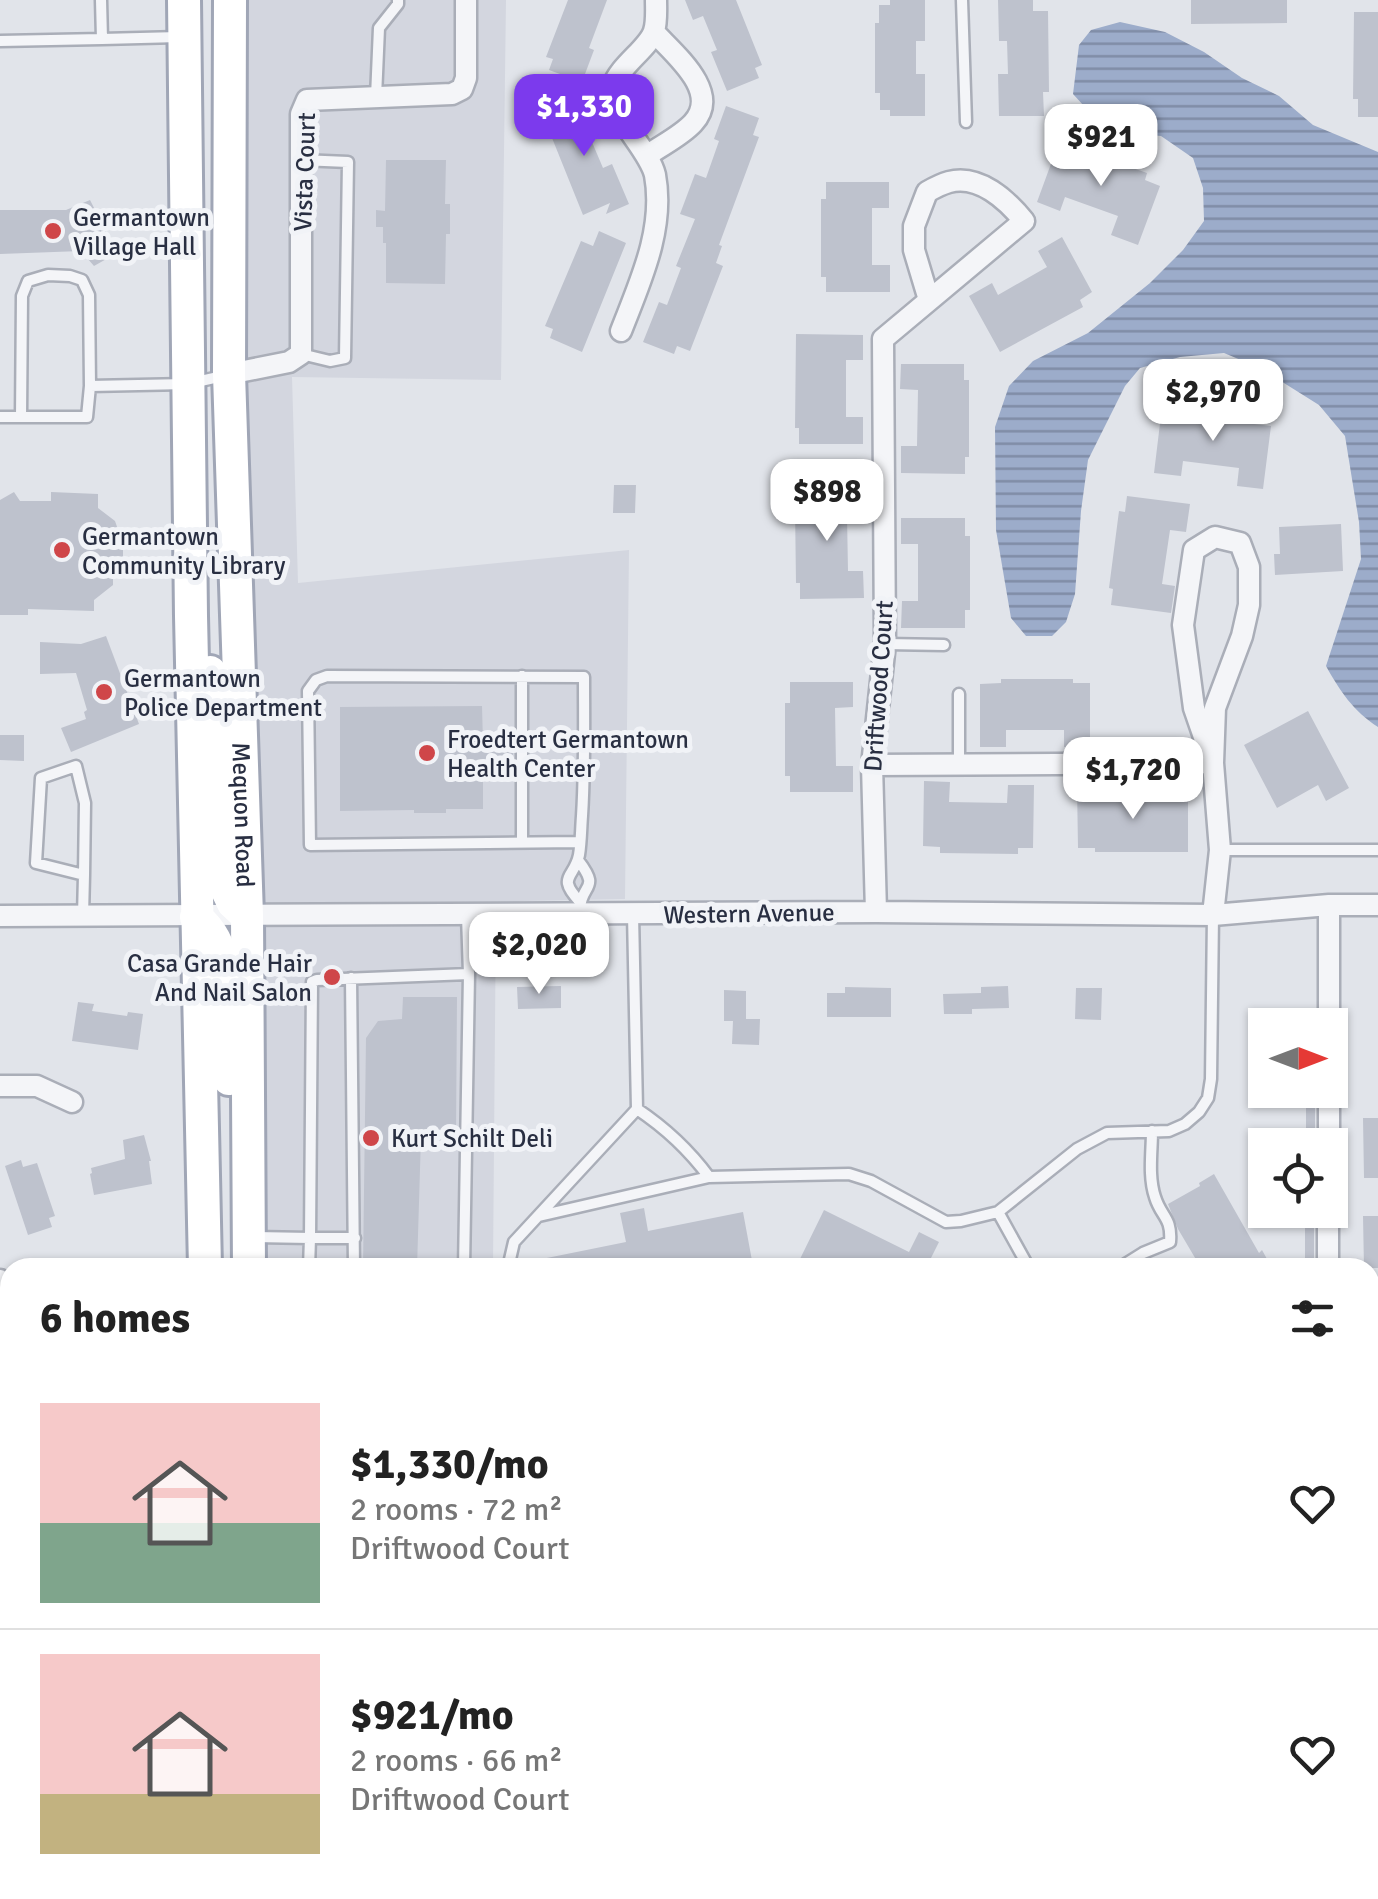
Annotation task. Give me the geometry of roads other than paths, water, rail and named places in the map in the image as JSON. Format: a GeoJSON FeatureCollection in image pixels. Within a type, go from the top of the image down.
{"type":"FeatureCollection","features":[{"type":"Feature","properties":{"kind":"main road","name":"Mequon Road"},"geometry":{"type":"LineString","coordinates":[[184,0],[196,37],[187,384],[205,1252]]}},
{"type":"Feature","properties":{"kind":"main road"},"geometry":{"type":"LineString","coordinates":[[206,0],[196,37],[212,78],[230,154]]}},
{"type":"Feature","properties":{"kind":"main road","name":"Mequon Road"},"geometry":{"type":"LineString","coordinates":[[230,0],[229,374],[247,916],[249,1252]]}},
{"type":"Feature","properties":{"kind":"main road"},"geometry":{"type":"LineString","coordinates":[[191,616],[208,666],[218,734],[223,882],[233,903],[247,916]]}},
{"type":"Feature","properties":{"kind":"main road"},"geometry":{"type":"LineString","coordinates":[[196,916],[215,938],[224,967],[224,1026],[231,1097],[248,1161]]}},
{"type":"Feature","properties":{"kind":"main road"},"geometry":{"type":"LineString","coordinates":[[205,1252],[249,1252]]}},
{"type":"Feature","properties":{"kind":"street","name":"Vista Court"},"geometry":{"type":"LineString","coordinates":[[300,354],[302,114],[307,100],[452,94],[462,89],[466,78],[466,0]]}},
{"type":"Feature","properties":{"kind":"street"},"geometry":{"type":"LineString","coordinates":[[621,330],[654,240],[657,212],[655,174],[648,155],[626,126],[613,98],[613,86],[654,32],[656,0]]}},
{"type":"Feature","properties":{"kind":"street"},"geometry":{"type":"LineString","coordinates":[[648,155],[696,121],[702,106],[702,91],[696,79],[654,32]]}},
{"type":"Feature","properties":{"kind":"street","name":"Driftwood Court"},"geometry":{"type":"LineString","coordinates":[[876,912],[872,765],[885,644],[883,339],[1024,221],[1006,199],[978,184],[952,180],[927,192],[914,226],[914,250],[929,300]]}},
{"type":"Feature","properties":{"kind":"street"},"geometry":{"type":"LineString","coordinates":[[229,374],[290,362],[300,354]]}},
{"type":"Feature","properties":{"kind":"street"},"geometry":{"type":"LineString","coordinates":[[1213,763],[1194,708],[1183,625],[1194,550],[1215,537],[1240,542],[1249,566],[1249,605],[1242,636],[1215,708],[1213,763],[1220,850],[1213,915]]}},
{"type":"Feature","properties":{"kind":"street"},"geometry":{"type":"LineString","coordinates":[[872,765],[1213,763]]}},
{"type":"Feature","properties":{"kind":"street","name":"Western Avenue"},"geometry":{"type":"LineString","coordinates":[[0,916],[467,915],[580,908],[633,914],[1213,915],[1378,904]]}},
{"type":"Feature","properties":{"kind":"street"},"geometry":{"type":"LineString","coordinates":[[1329,905],[1329,1008]]}},
{"type":"Feature","properties":{"kind":"street"},"geometry":{"type":"LineString","coordinates":[[0,1086],[37,1086],[72,1102]]}},
{"type":"Feature","properties":{"kind":"street"},"geometry":{"type":"LineString","coordinates":[[1328,1228],[1328,1258]]}},
{"type":"Feature","properties":{"kind":"lane"},"geometry":{"type":"LineString","coordinates":[[101,0],[102,40]]}},
{"type":"Feature","properties":{"kind":"lane"},"geometry":{"type":"LineString","coordinates":[[376,97],[379,28],[398,0]]}},
{"type":"Feature","properties":{"kind":"lane"},"geometry":{"type":"LineString","coordinates":[[962,0],[966,122]]}},
{"type":"Feature","properties":{"kind":"lane"},"geometry":{"type":"LineString","coordinates":[[0,41],[196,37]]}},
{"type":"Feature","properties":{"kind":"lane"},"geometry":{"type":"LineString","coordinates":[[300,354],[330,361],[345,358],[348,162],[302,160]]}},
{"type":"Feature","properties":{"kind":"lane"},"geometry":{"type":"LineString","coordinates":[[0,417],[87,416],[88,295],[82,280],[48,275],[28,281],[22,296],[21,416]]}},
{"type":"Feature","properties":{"kind":"lane"},"geometry":{"type":"LineString","coordinates":[[90,386],[187,384],[229,374]]}},
{"type":"Feature","properties":{"kind":"lane"},"geometry":{"type":"LineString","coordinates":[[885,644],[944,645]]}},
{"type":"Feature","properties":{"kind":"lane"},"geometry":{"type":"LineString","coordinates":[[580,842],[310,845],[308,692],[316,680],[327,676],[584,677],[580,842],[578,860],[568,874],[569,890],[580,908]]}},
{"type":"Feature","properties":{"kind":"lane"},"geometry":{"type":"LineString","coordinates":[[522,676],[522,841]]}},
{"type":"Feature","properties":{"kind":"lane"},"geometry":{"type":"LineString","coordinates":[[959,694],[959,765]]}},
{"type":"Feature","properties":{"kind":"lane"},"geometry":{"type":"LineString","coordinates":[[83,916],[84,875],[85,803],[76,766],[41,778],[36,864],[84,875]]}},
{"type":"Feature","properties":{"kind":"lane"},"geometry":{"type":"LineString","coordinates":[[1220,850],[1378,850]]}},
{"type":"Feature","properties":{"kind":"lane"},"geometry":{"type":"LineString","coordinates":[[510,1258],[514,1242],[536,1216],[637,1109],[633,914]]}},
{"type":"Feature","properties":{"kind":"lane"},"geometry":{"type":"LineString","coordinates":[[464,1258],[467,915]]}},
{"type":"Feature","properties":{"kind":"lane"},"geometry":{"type":"LineString","coordinates":[[536,1216],[708,1176],[850,1174],[870,1180],[946,1222],[998,1212],[1077,1149],[1107,1133],[1169,1130],[1185,1124],[1198,1112],[1208,1098],[1211,1079],[1213,915]]}},
{"type":"Feature","properties":{"kind":"lane"},"geometry":{"type":"LineString","coordinates":[[309,1258],[312,982],[469,974]]}},
{"type":"Feature","properties":{"kind":"lane"},"geometry":{"type":"LineString","coordinates":[[351,978],[354,1258]]}},
{"type":"Feature","properties":{"kind":"lane"},"geometry":{"type":"LineString","coordinates":[[637,1109],[696,1159],[708,1176]]}},
{"type":"Feature","properties":{"kind":"lane"},"geometry":{"type":"LineString","coordinates":[[1134,1258],[1170,1242],[1171,1227],[1155,1198],[1152,1131]]}},
{"type":"Feature","properties":{"kind":"lane"},"geometry":{"type":"LineString","coordinates":[[998,1212],[1024,1258]]}},
{"type":"Feature","properties":{"kind":"lane"},"geometry":{"type":"LineString","coordinates":[[249,1252],[310,1238],[355,1238]]}},
{"type":"Feature","properties":{"kind":"water"},"geometry":{"type":"Polygon","coordinates":[[[1120,22],[1165,32],[1279,96],[1313,125],[1378,152],[1378,727],[1348,700],[1326,666],[1361,559],[1345,436],[1319,405],[1260,368],[1224,353],[1180,357],[1140,368],[1125,386],[1088,460],[1075,594],[1066,622],[1052,636],[1026,636],[1011,618],[996,530],[995,427],[1009,386],[1033,361],[1088,333],[1150,283],[1183,250],[1204,221],[1203,188],[1193,158],[1161,136],[1125,133],[1095,118],[1073,94],[1079,45],[1091,30],[1120,22]]]}},
{"type":"Feature","properties":{"kind":"place","name":"Germantown Village Hall"},"geometry":{"type":"Point","coordinates":[53,231]}},
{"type":"Feature","properties":{"kind":"place","name":"Germantown Community Library"},"geometry":{"type":"Point","coordinates":[62,550]}},
{"type":"Feature","properties":{"kind":"place","name":"Germantown Police Department"},"geometry":{"type":"Point","coordinates":[104,692]}},
{"type":"Feature","properties":{"kind":"place","name":"Froedtert Germantown Health Center"},"geometry":{"type":"Point","coordinates":[427,753]}},
{"type":"Feature","properties":{"kind":"place","name":"Casa Grande Hair And Nail Salon"},"geometry":{"type":"Point","coordinates":[332,977]}},
{"type":"Feature","properties":{"kind":"place","name":"Kurt Schilt Deli"},"geometry":{"type":"Point","coordinates":[371,1138]}}]}
